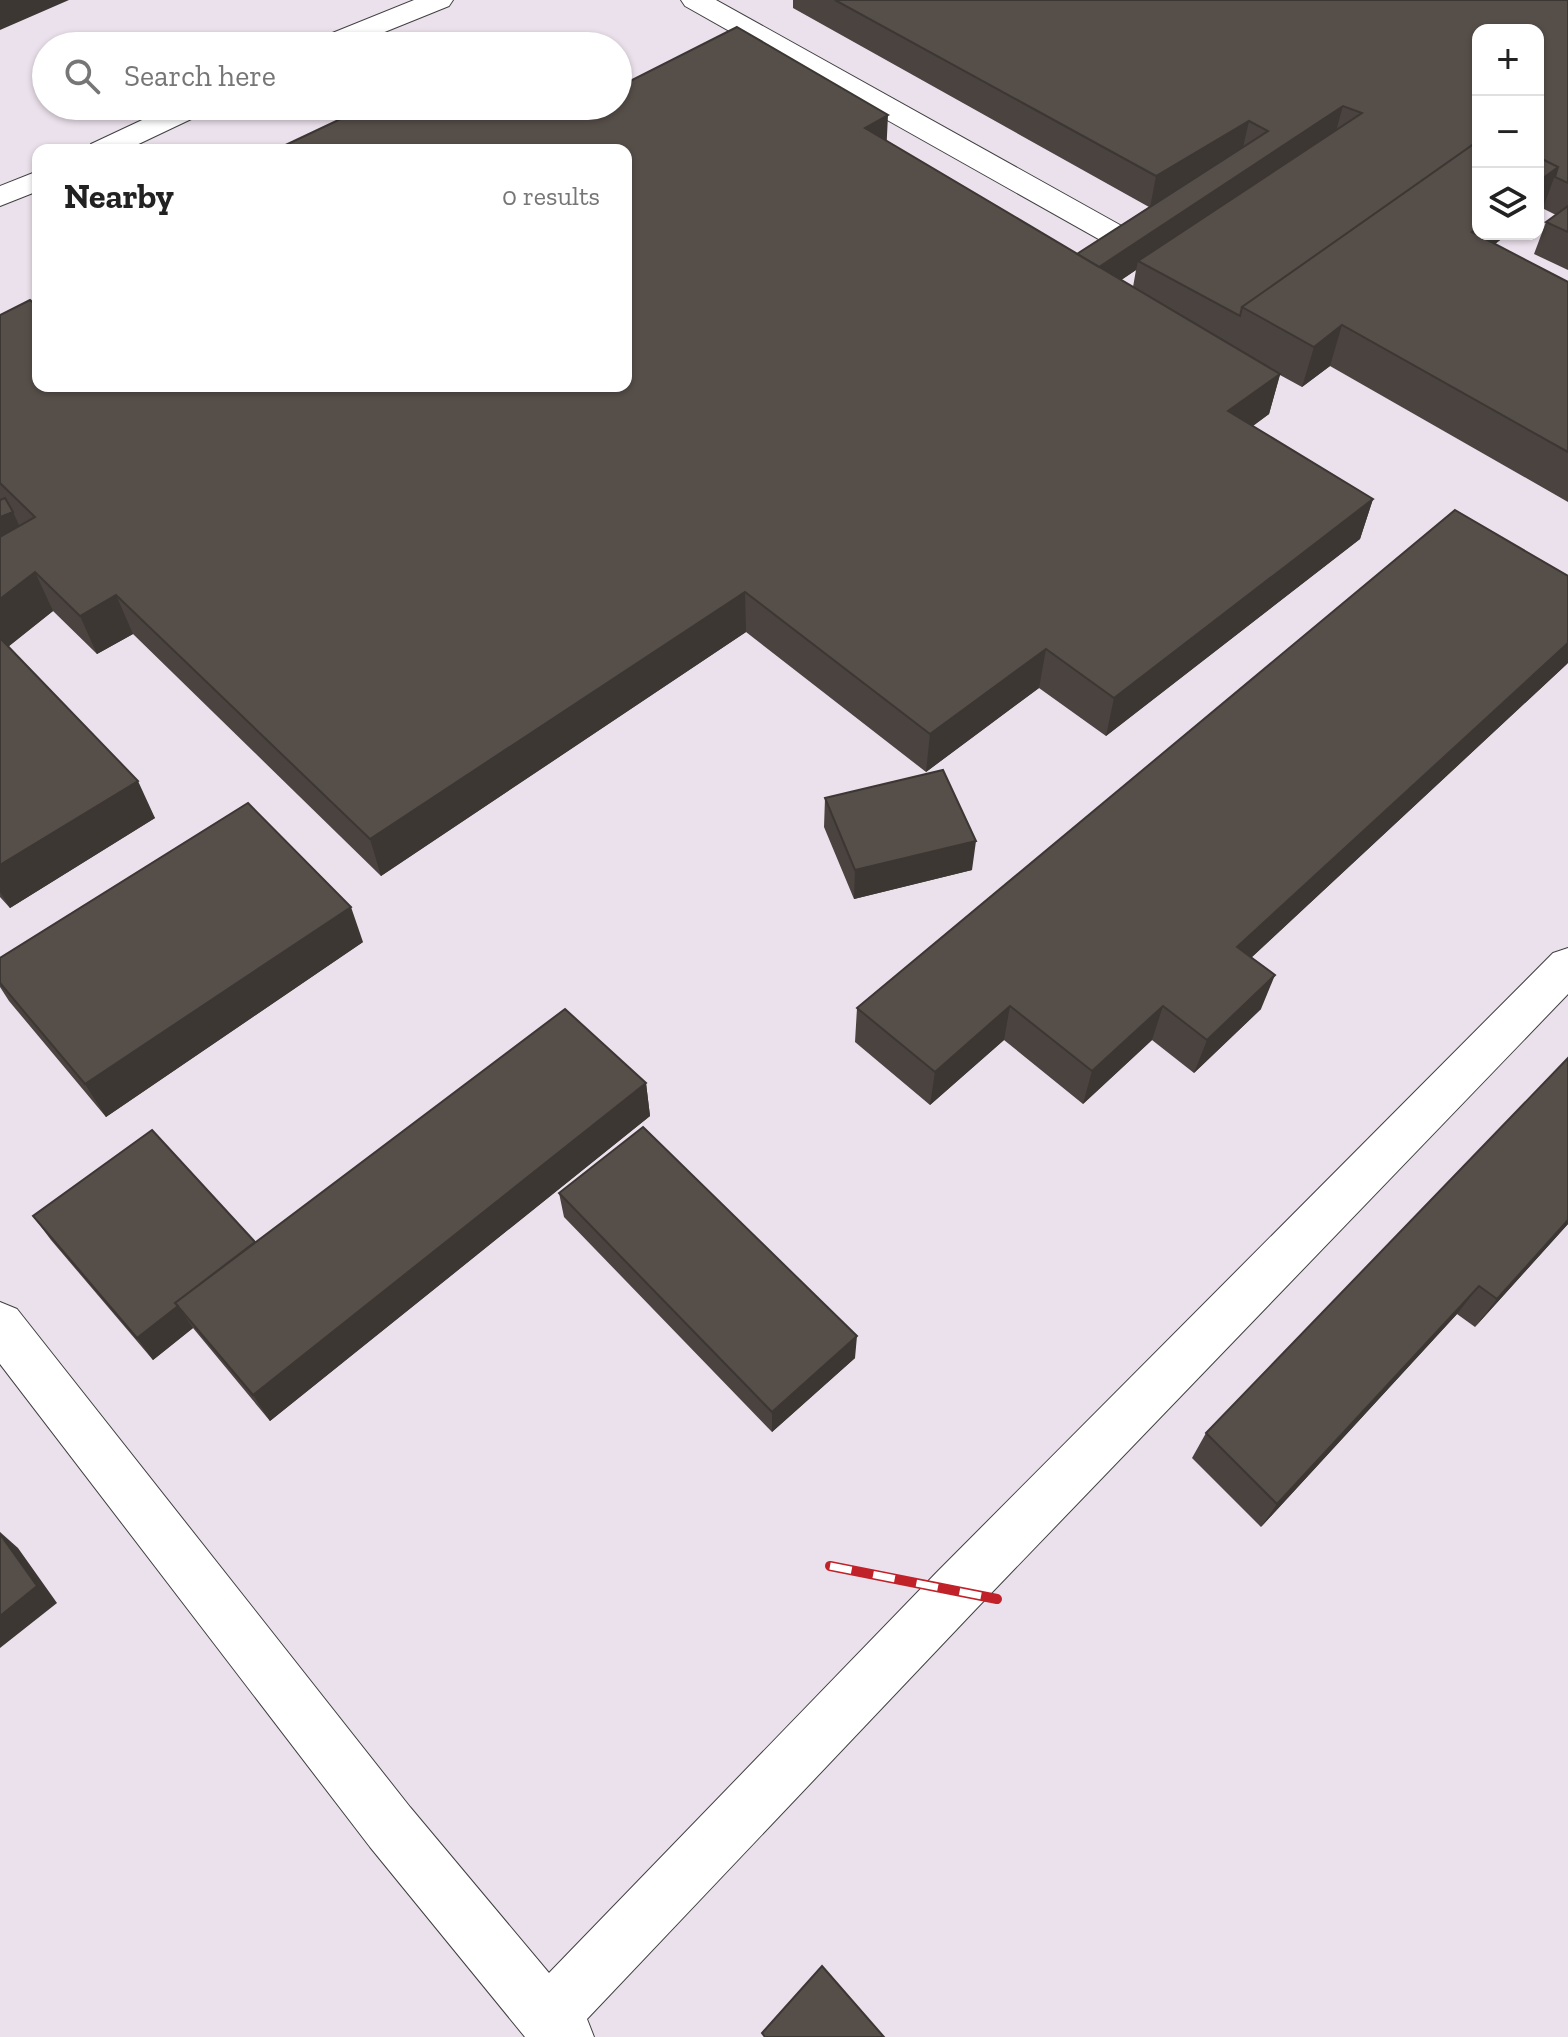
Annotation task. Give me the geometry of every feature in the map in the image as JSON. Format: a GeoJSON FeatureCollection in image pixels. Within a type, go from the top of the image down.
{"type":"FeatureCollection","features":[{"type":"Feature","properties":{"kind":"lane"},"geometry":{"type":"LineString","coordinates":[[360,32],[439,0]]}},
{"type":"Feature","properties":{"kind":"lane"},"geometry":{"type":"LineString","coordinates":[[695,0],[1180,272]]}},
{"type":"Feature","properties":{"kind":"lane"},"geometry":{"type":"LineString","coordinates":[[115,144],[166,120]]}},
{"type":"Feature","properties":{"kind":"lane"},"geometry":{"type":"LineString","coordinates":[[0,197],[32,183]]}},
{"type":"Feature","properties":{"kind":"lane"},"geometry":{"type":"LineString","coordinates":[[0,1325],[390,1827],[556,2027],[956,1591],[1568,966]]}},
{"type":"Feature","properties":{"kind":"shaded area"},"geometry":{"type":"Polygon","coordinates":[[[0,0],[1568,0],[1568,2037],[0,2037],[0,0]]]}},
{"type":"Feature","properties":{"kind":"building"},"geometry":{"type":"Polygon","coordinates":[[[835,0],[1568,0],[1568,183],[1555,177],[1558,167],[1544,160],[1544,24],[1472,24],[1472,145],[1242,307],[1240,316],[1138,261],[1362,113],[1343,106],[1099,267],[1077,254],[1268,131],[1249,121],[1156,176],[835,0]]]}},
{"type":"Feature","properties":{"kind":"building"},"geometry":{"type":"Polygon","coordinates":[[[737,27],[888,115],[865,128],[1280,374],[1228,411],[1373,499],[1114,698],[1046,649],[930,734],[745,592],[370,839],[116,595],[80,616],[35,572],[0,599],[0,537],[35,517],[0,483],[0,315],[30,300],[32,392],[632,392],[632,144],[288,144],[338,120],[632,120],[632,80],[737,27]]]}},
{"type":"Feature","properties":{"kind":"building"},"geometry":{"type":"Polygon","coordinates":[[[1472,145],[1472,240],[1487,240],[1568,282],[1568,452],[1342,325],[1314,347],[1242,307],[1472,145]]]}},
{"type":"Feature","properties":{"kind":"building"},"geometry":{"type":"Polygon","coordinates":[[[1544,160],[1558,167],[1544,178],[1544,160]]]}},
{"type":"Feature","properties":{"kind":"building"},"geometry":{"type":"Polygon","coordinates":[[[1568,206],[1568,232],[1546,222],[1568,206]]]}},
{"type":"Feature","properties":{"kind":"building"},"geometry":{"type":"Polygon","coordinates":[[[5,498],[13,512],[0,517],[0,500],[5,498]]]}},
{"type":"Feature","properties":{"kind":"building"},"geometry":{"type":"Polygon","coordinates":[[[1455,510],[1568,576],[1568,643],[1237,947],[1275,975],[1207,1040],[1163,1006],[1092,1071],[1010,1006],[935,1072],[857,1008],[1455,510]]]}},
{"type":"Feature","properties":{"kind":"building"},"geometry":{"type":"Polygon","coordinates":[[[0,638],[138,781],[0,865],[0,638]]]}},
{"type":"Feature","properties":{"kind":"building"},"geometry":{"type":"Polygon","coordinates":[[[943,770],[976,841],[855,870],[825,798],[943,770]]]}},
{"type":"Feature","properties":{"kind":"building"},"geometry":{"type":"Polygon","coordinates":[[[248,803],[351,907],[85,1084],[0,983],[0,958],[248,803]]]}},
{"type":"Feature","properties":{"kind":"building"},"geometry":{"type":"Polygon","coordinates":[[[565,1009],[646,1083],[253,1395],[175,1303],[565,1009]]]}},
{"type":"Feature","properties":{"kind":"building"},"geometry":{"type":"Polygon","coordinates":[[[1568,1058],[1568,1220],[1497,1299],[1479,1286],[1277,1504],[1206,1433],[1568,1058]]]}},
{"type":"Feature","properties":{"kind":"building"},"geometry":{"type":"Polygon","coordinates":[[[643,1127],[857,1336],[772,1412],[559,1193],[643,1127]]]}},
{"type":"Feature","properties":{"kind":"building"},"geometry":{"type":"Polygon","coordinates":[[[152,1130],[255,1242],[175,1303],[178,1306],[137,1338],[33,1216],[152,1130]]]}},
{"type":"Feature","properties":{"kind":"building"},"geometry":{"type":"Polygon","coordinates":[[[0,1534],[37,1586],[0,1616],[0,1534]]]}},
{"type":"Feature","properties":{"kind":"building"},"geometry":{"type":"Polygon","coordinates":[[[822,1966],[884,2037],[765,2037],[762,2033],[822,1966]]]}},
{"type":"Feature","properties":{"kind":"railway"},"geometry":{"type":"LineString","coordinates":[[830,1566],[997,1599]]}}]}
